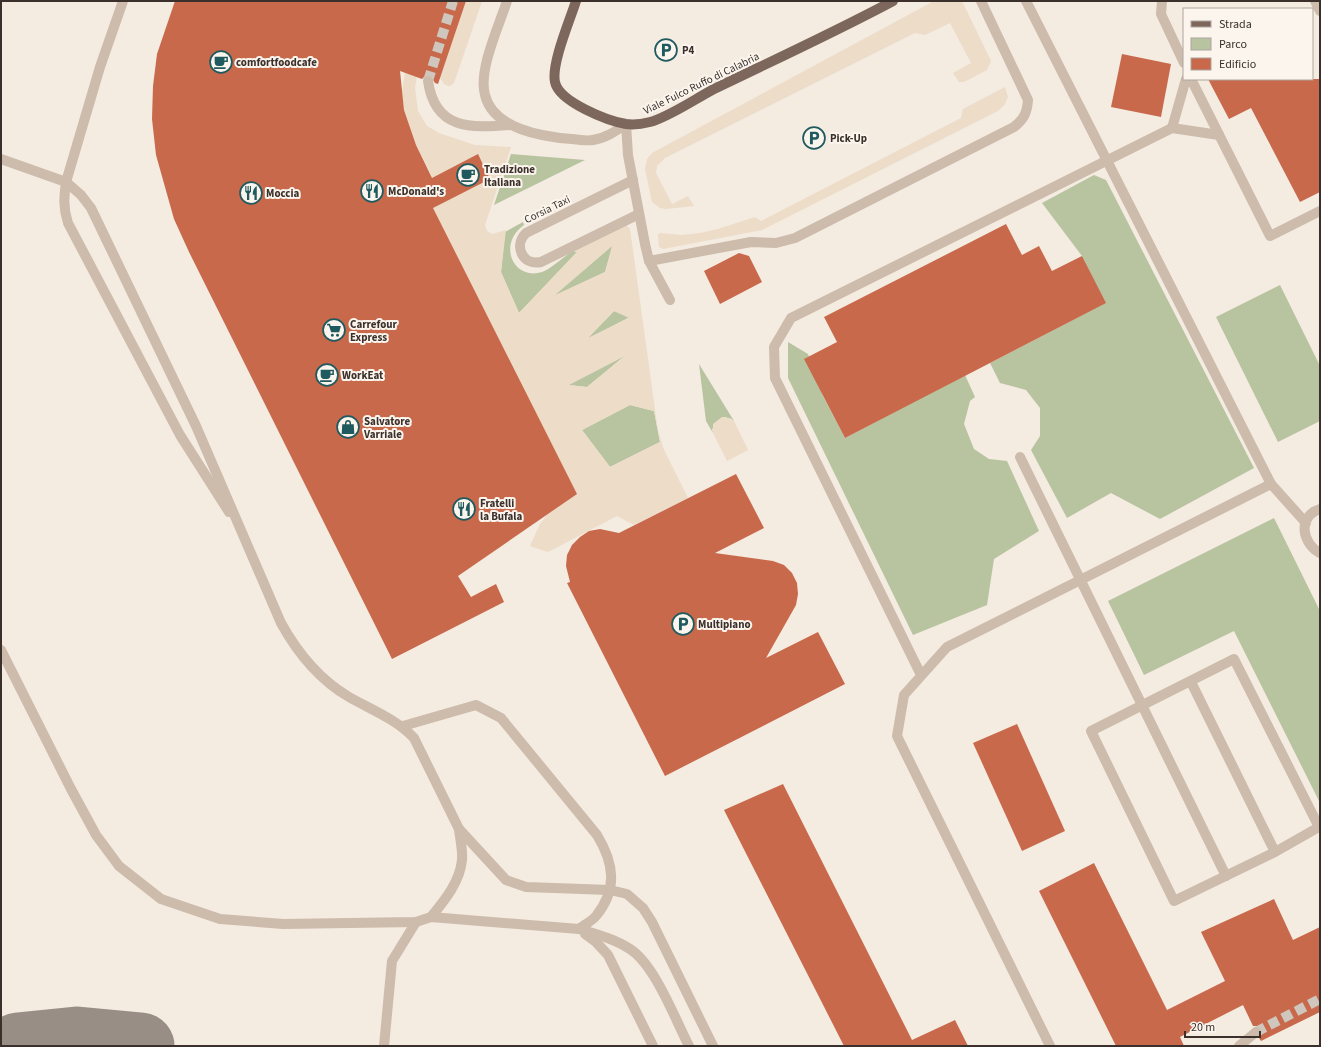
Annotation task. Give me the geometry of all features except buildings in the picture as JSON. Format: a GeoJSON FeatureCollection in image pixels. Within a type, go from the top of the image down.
{"type":"FeatureCollection","features":[{"type":"Feature","properties":{"kind":"main road","name":"Viale Fulco Ruffo di Calabria"},"geometry":{"type":"LineString","coordinates":[[576,1],[557,58],[555,83],[562,94],[574,103],[594,113],[626,124],[638,124],[660,118],[699,97],[893,1]]}},
{"type":"Feature","properties":{"kind":"lane"},"geometry":{"type":"LineString","coordinates":[[123,1],[100,67],[66,182],[64,211],[68,223],[180,435],[247,541]]}},
{"type":"Feature","properties":{"kind":"lane"},"geometry":{"type":"LineString","coordinates":[[507,1],[484,69],[482,82],[489,106],[511,125],[536,135],[592,140],[612,134],[626,124]]}},
{"type":"Feature","properties":{"kind":"lane"},"geometry":{"type":"LineString","coordinates":[[649,261],[751,242],[776,243],[795,238],[1014,127],[1023,120],[1027,110],[1028,100],[981,1]]}},
{"type":"Feature","properties":{"kind":"lane"},"geometry":{"type":"LineString","coordinates":[[1026,1],[1271,484],[1306,523]]}},
{"type":"Feature","properties":{"kind":"lane"},"geometry":{"type":"LineString","coordinates":[[1162,1],[1162,14],[1183,61]]}},
{"type":"Feature","properties":{"kind":"lane"},"geometry":{"type":"LineString","coordinates":[[1315,1],[1320,11]]}},
{"type":"Feature","properties":{"kind":"lane"},"geometry":{"type":"LineString","coordinates":[[1172,128],[1186,80]]}},
{"type":"Feature","properties":{"kind":"lane"},"geometry":{"type":"LineString","coordinates":[[1192,80],[1270,236],[1320,211]]}},
{"type":"Feature","properties":{"kind":"lane"},"geometry":{"type":"LineString","coordinates":[[428,81],[430,98],[437,109],[445,117],[469,126],[487,127],[511,125]]}},
{"type":"Feature","properties":{"kind":"lane"},"geometry":{"type":"LineString","coordinates":[[626,124],[628,155],[649,261],[670,300]]}},
{"type":"Feature","properties":{"kind":"lane"},"geometry":{"type":"LineString","coordinates":[[921,675],[775,378],[774,347],[791,318],[1172,128],[1219,135]]}},
{"type":"Feature","properties":{"kind":"lane"},"geometry":{"type":"LineString","coordinates":[[1,159],[66,182],[81,195],[100,226],[196,426],[247,541],[281,623],[292,643],[313,667],[331,684],[348,696],[403,726],[414,738],[459,830],[506,880],[526,887],[610,890],[627,894],[643,908],[652,922],[713,1046]]}},
{"type":"Feature","properties":{"kind":"lane","name":"Corsia Taxi"},"geometry":{"type":"LineString","coordinates":[[633,180],[526,233],[519,243],[519,249],[525,258],[536,263],[542,262],[639,214]]}},
{"type":"Feature","properties":{"kind":"lane"},"geometry":{"type":"LineString","coordinates":[[1020,458],[1144,705],[1226,876]]}},
{"type":"Feature","properties":{"kind":"lane"},"geometry":{"type":"LineString","coordinates":[[1050,1046],[897,736],[904,695],[946,646],[1271,484]]}},
{"type":"Feature","properties":{"kind":"lane"},"geometry":{"type":"LineString","coordinates":[[1320,509],[1310,516],[1306,523],[1304,532],[1310,547],[1320,553]]}},
{"type":"Feature","properties":{"kind":"lane"},"geometry":{"type":"LineString","coordinates":[[1,650],[71,789],[96,835],[120,866],[161,899],[220,919],[283,924],[416,922],[431,917],[579,929],[614,940],[631,949],[645,962],[689,1046]]}},
{"type":"Feature","properties":{"kind":"lane"},"geometry":{"type":"LineString","coordinates":[[1234,659],[1319,827],[1275,852],[1174,901],[1092,731],[1144,705],[1234,659]]}},
{"type":"Feature","properties":{"kind":"lane"},"geometry":{"type":"LineString","coordinates":[[1191,682],[1275,852]]}},
{"type":"Feature","properties":{"kind":"lane"},"geometry":{"type":"LineString","coordinates":[[403,726],[476,705],[500,718],[597,835],[607,852],[612,873],[610,890],[596,917],[579,929]]}},
{"type":"Feature","properties":{"kind":"lane"},"geometry":{"type":"LineString","coordinates":[[431,917],[446,897],[457,877],[462,860],[459,830]]}},
{"type":"Feature","properties":{"kind":"lane"},"geometry":{"type":"LineString","coordinates":[[384,1046],[392,961],[416,922]]}},
{"type":"Feature","properties":{"kind":"lane"},"geometry":{"type":"LineString","coordinates":[[579,929],[596,942],[608,955],[653,1046]]}},
{"type":"Feature","properties":{"kind":"lane"},"geometry":{"type":"LineString","coordinates":[[1239,1046],[1256,1032]]}},
{"type":"Feature","properties":{"kind":"green space"},"geometry":{"type":"Polygon","coordinates":[[[511,154],[585,160],[494,205],[511,154]]]}},
{"type":"Feature","properties":{"kind":"green space"},"geometry":{"type":"Polygon","coordinates":[[[1094,175],[1106,180],[1254,468],[1160,519],[1111,493],[1067,518],[1031,450],[1040,436],[1040,408],[1026,390],[1000,383],[990,363],[1105,303],[1082,256],[1042,203],[1094,175]]]}},
{"type":"Feature","properties":{"kind":"green space"},"geometry":{"type":"Polygon","coordinates":[[[523,222],[524,225],[516,233],[511,242],[510,251],[516,266],[523,271],[532,273],[542,272],[573,251],[577,252],[519,313],[501,272],[505,232],[523,222]]]}},
{"type":"Feature","properties":{"kind":"green space"},"geometry":{"type":"Polygon","coordinates":[[[613,245],[605,272],[552,297],[613,245]]]}},
{"type":"Feature","properties":{"kind":"green space"},"geometry":{"type":"Polygon","coordinates":[[[1280,285],[1320,366],[1320,421],[1278,442],[1216,317],[1280,285]]]}},
{"type":"Feature","properties":{"kind":"green space"},"geometry":{"type":"Polygon","coordinates":[[[614,311],[630,317],[587,339],[614,311]]]}},
{"type":"Feature","properties":{"kind":"green space"},"geometry":{"type":"Polygon","coordinates":[[[788,342],[808,354],[823,396],[845,438],[965,375],[975,397],[970,401],[964,424],[974,449],[989,459],[1007,461],[1039,531],[994,559],[987,605],[913,635],[788,378],[788,342]]]}},
{"type":"Feature","properties":{"kind":"green space"},"geometry":{"type":"Polygon","coordinates":[[[627,354],[587,387],[568,385],[627,354]]]}},
{"type":"Feature","properties":{"kind":"green space"},"geometry":{"type":"Polygon","coordinates":[[[699,364],[734,421],[730,418],[712,429],[713,433],[706,421],[699,364]]]}},
{"type":"Feature","properties":{"kind":"green space"},"geometry":{"type":"Polygon","coordinates":[[[630,405],[654,411],[660,442],[610,467],[582,430],[630,405]]]}},
{"type":"Feature","properties":{"kind":"green space"},"geometry":{"type":"Polygon","coordinates":[[[1274,518],[1320,611],[1320,803],[1234,631],[1144,675],[1108,601],[1274,518]]]}},
{"type":"Feature","properties":{"kind":"shaded area"},"geometry":{"type":"Polygon","coordinates":[[[429,1],[415,88],[418,111],[427,126],[439,133],[475,145],[511,147],[485,225],[487,231],[492,234],[506,230],[501,272],[519,313],[577,252],[573,251],[626,225],[630,229],[658,431],[664,450],[688,498],[634,525],[617,516],[548,552],[530,546],[540,524],[547,515],[562,504],[420,183],[432,176],[416,145],[404,110],[402,91],[405,73],[429,1]],[[612,246],[555,295],[605,272],[612,246]],[[614,311],[588,338],[629,318],[614,311]],[[625,356],[569,385],[587,387],[625,356]],[[630,405],[582,430],[610,467],[660,442],[654,411],[630,405]]]}},
{"type":"Feature","properties":{"kind":"shaded area"},"geometry":{"type":"Polygon","coordinates":[[[466,1],[482,1],[454,83],[450,86],[445,85],[440,78],[466,1]]]}},
{"type":"Feature","properties":{"kind":"shaded area"},"geometry":{"type":"Polygon","coordinates":[[[934,1],[962,1],[991,61],[987,70],[964,82],[959,82],[953,73],[971,63],[950,23],[925,35],[915,33],[665,158],[657,166],[656,173],[672,204],[688,196],[694,206],[666,209],[660,208],[652,202],[645,169],[647,159],[652,153],[934,1]]]}},
{"type":"Feature","properties":{"kind":"shaded area"},"geometry":{"type":"Polygon","coordinates":[[[1005,87],[1008,97],[1005,104],[998,111],[762,230],[663,249],[659,247],[658,235],[660,233],[682,235],[700,233],[755,217],[761,221],[961,118],[963,109],[1005,87]]]}},
{"type":"Feature","properties":{"kind":"shaded area"},"geometry":{"type":"Polygon","coordinates":[[[722,417],[726,417],[734,421],[748,450],[727,461],[713,433],[713,424],[722,417]]]}},
{"type":"Feature","properties":{"kind":"taxiway"},"geometry":{"type":"LineString","coordinates":[[18,1046],[77,1040],[141,1046]]}},
{"type":"Feature","properties":{"kind":"tunnel"},"geometry":{"type":"LineString","coordinates":[[428,81],[453,1]]}},
{"type":"Feature","properties":{"kind":"tunnel"},"geometry":{"type":"LineString","coordinates":[[1256,1032],[1320,999]]}},
{"type":"Feature","properties":{"kind":"place","name":"P4"},"geometry":{"type":"Point","coordinates":[666,50]}},
{"type":"Feature","properties":{"kind":"place","name":"comfortfoodcafe"},"geometry":{"type":"Point","coordinates":[221,62]}},
{"type":"Feature","properties":{"kind":"place","name":"Pick-Up"},"geometry":{"type":"Point","coordinates":[814,138]}},
{"type":"Feature","properties":{"kind":"place","name":"Tradizione Italiana"},"geometry":{"type":"Point","coordinates":[468,175]}},
{"type":"Feature","properties":{"kind":"place","name":"McDonald's"},"geometry":{"type":"Point","coordinates":[372,191]}},
{"type":"Feature","properties":{"kind":"place","name":"Moccia"},"geometry":{"type":"Point","coordinates":[251,193]}},
{"type":"Feature","properties":{"kind":"place","name":"Carrefour Express"},"geometry":{"type":"Point","coordinates":[334,330]}},
{"type":"Feature","properties":{"kind":"place","name":"WorkEat"},"geometry":{"type":"Point","coordinates":[327,375]}},
{"type":"Feature","properties":{"kind":"place","name":"Salvatore Varriale"},"geometry":{"type":"Point","coordinates":[348,427]}},
{"type":"Feature","properties":{"kind":"place","name":"Fratelli la Bufala"},"geometry":{"type":"Point","coordinates":[464,509]}},
{"type":"Feature","properties":{"kind":"place","name":"Multipiano"},"geometry":{"type":"Point","coordinates":[683,624]}}]}
